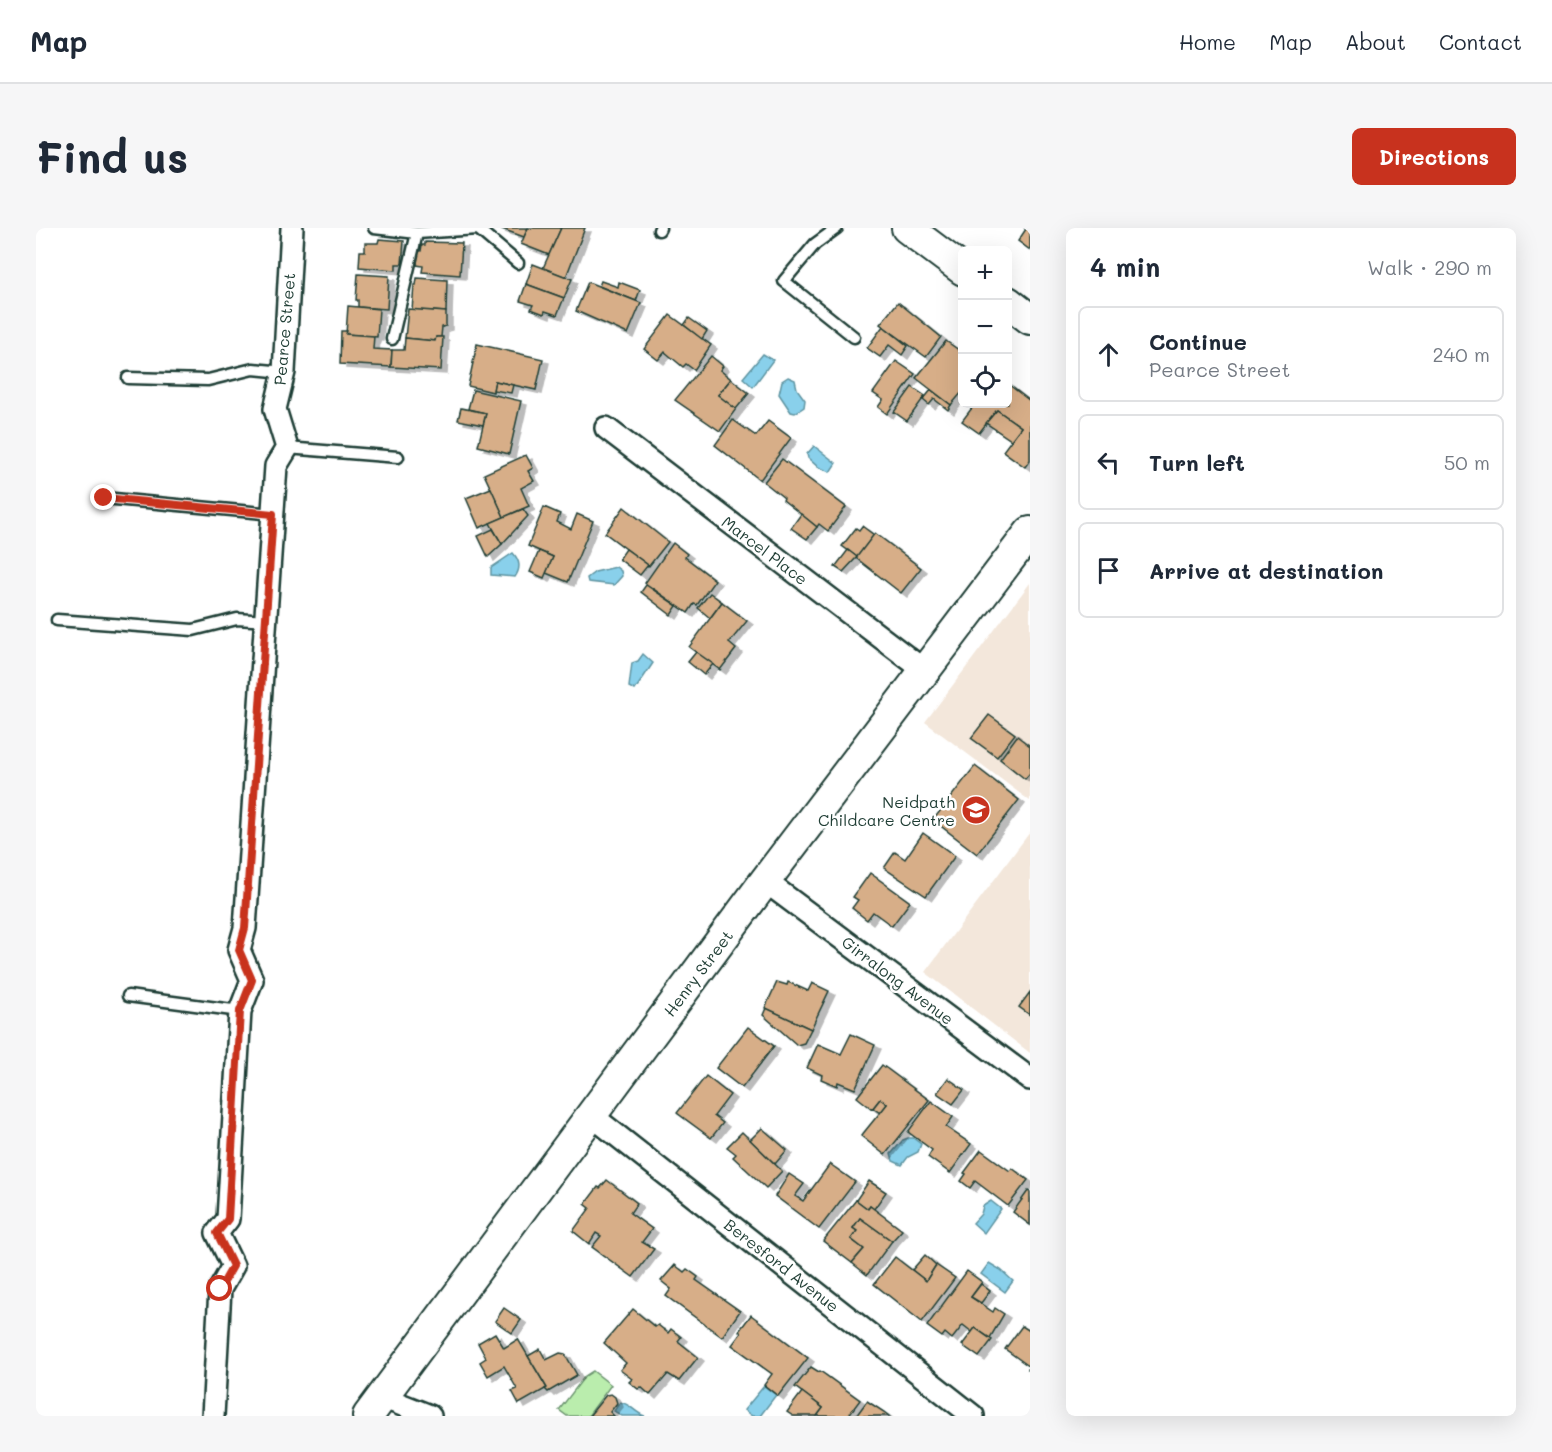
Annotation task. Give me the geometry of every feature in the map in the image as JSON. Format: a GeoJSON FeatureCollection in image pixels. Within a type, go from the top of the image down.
{"type":"FeatureCollection","features":[{"type":"Feature","properties":{"kind":"street","name":"Pearce Street"},"geometry":{"type":"LineString","coordinates":[[287,448],[275,409],[284,372],[292,228]]}},
{"type":"Feature","properties":{"kind":"street"},"geometry":{"type":"LineString","coordinates":[[907,228],[958,266]]}},
{"type":"Feature","properties":{"kind":"street"},"geometry":{"type":"LineString","coordinates":[[1012,306],[1030,319]]}},
{"type":"Feature","properties":{"kind":"street","name":"Marcel Place"},"geometry":{"type":"LineString","coordinates":[[606,428],[925,671]]}},
{"type":"Feature","properties":{"kind":"street"},"geometry":{"type":"LineString","coordinates":[[213,1416],[220,1289],[233,1266],[217,1233],[228,1219],[240,1011],[252,980],[239,950],[245,928],[276,466],[287,448]]}},
{"type":"Feature","properties":{"kind":"street","name":"Henry Street"},"geometry":{"type":"LineString","coordinates":[[375,1407],[765,881],[1030,532]]}},
{"type":"Feature","properties":{"kind":"street","name":"Girralong Avenue"},"geometry":{"type":"LineString","coordinates":[[765,881],[1030,1078]]}},
{"type":"Feature","properties":{"kind":"street","name":"Beresford Avenue"},"geometry":{"type":"LineString","coordinates":[[591,1114],[973,1416]]}},
{"type":"Feature","properties":{"kind":"street"},"geometry":{"type":"LineString","coordinates":[[375,1407],[430,1416]]}},
{"type":"Feature","properties":{"kind":"lane"},"geometry":{"type":"LineString","coordinates":[[374,228],[417,232],[478,229],[518,263]]}},
{"type":"Feature","properties":{"kind":"lane"},"geometry":{"type":"LineString","coordinates":[[837,228],[815,244],[783,281],[854,336]]}},
{"type":"Feature","properties":{"kind":"lane"},"geometry":{"type":"LineString","coordinates":[[392,339],[417,232]]}},
{"type":"Feature","properties":{"kind":"lane"},"geometry":{"type":"LineString","coordinates":[[128,378],[208,380],[252,369],[284,372]]}},
{"type":"Feature","properties":{"kind":"lane"},"geometry":{"type":"LineString","coordinates":[[287,448],[399,457]]}},
{"type":"Feature","properties":{"kind":"lane"},"geometry":{"type":"LineString","coordinates":[[104,498],[273,514]]}},
{"type":"Feature","properties":{"kind":"lane"},"geometry":{"type":"LineString","coordinates":[[57,620],[193,630],[237,619],[266,621]]}},
{"type":"Feature","properties":{"kind":"lane"},"geometry":{"type":"LineString","coordinates":[[129,996],[240,1011]]}},
{"type":"Feature","properties":{"kind":"shaded area"},"geometry":{"type":"Polygon","coordinates":[[[1030,583],[1030,801],[925,722],[1030,583]]]}},
{"type":"Feature","properties":{"kind":"shaded area"},"geometry":{"type":"Polygon","coordinates":[[[1030,832],[1030,1053],[925,972],[1030,832]]]}},
{"type":"Feature","properties":{"kind":"green space"},"geometry":{"type":"Polygon","coordinates":[[[593,1371],[611,1385],[588,1416],[567,1416],[559,1410],[585,1376],[593,1371]]]}},
{"type":"Feature","properties":{"kind":"water"},"geometry":{"type":"Polygon","coordinates":[[[763,354],[773,360],[753,387],[743,378],[763,354]]]}},
{"type":"Feature","properties":{"kind":"water"},"geometry":{"type":"Polygon","coordinates":[[[788,377],[795,380],[797,389],[805,400],[804,407],[795,413],[791,412],[779,394],[782,381],[788,377]]]}},
{"type":"Feature","properties":{"kind":"water"},"geometry":{"type":"Polygon","coordinates":[[[814,446],[836,463],[830,472],[818,467],[808,458],[807,454],[814,446]]]}},
{"type":"Feature","properties":{"kind":"water"},"geometry":{"type":"Polygon","coordinates":[[[513,553],[519,565],[515,577],[491,575],[491,568],[513,553]]]}},
{"type":"Feature","properties":{"kind":"water"},"geometry":{"type":"Polygon","coordinates":[[[616,567],[621,571],[622,576],[614,585],[588,582],[587,578],[595,572],[616,567]]]}},
{"type":"Feature","properties":{"kind":"water"},"geometry":{"type":"Polygon","coordinates":[[[643,654],[653,663],[635,690],[629,687],[632,663],[638,661],[643,654]]]}},
{"type":"Feature","properties":{"kind":"water"},"geometry":{"type":"Polygon","coordinates":[[[913,1138],[921,1144],[918,1152],[908,1157],[902,1165],[893,1161],[891,1154],[903,1140],[913,1138]]]}},
{"type":"Feature","properties":{"kind":"water"},"geometry":{"type":"Polygon","coordinates":[[[991,1201],[1001,1209],[984,1233],[973,1223],[981,1214],[983,1206],[991,1201]]]}},
{"type":"Feature","properties":{"kind":"water"},"geometry":{"type":"Polygon","coordinates":[[[989,1263],[1013,1281],[1005,1292],[981,1274],[989,1263]]]}},
{"type":"Feature","properties":{"kind":"water"},"geometry":{"type":"Polygon","coordinates":[[[764,1386],[776,1395],[760,1416],[752,1416],[744,1410],[764,1386]]]}},
{"type":"Feature","properties":{"kind":"water"},"geometry":{"type":"Polygon","coordinates":[[[620,1402],[645,1416],[622,1416],[614,1411],[620,1402]]]}},
{"type":"Feature","properties":{"kind":"building"},"geometry":{"type":"Polygon","coordinates":[[[499,228],[528,228],[524,237],[499,228]]]}},
{"type":"Feature","properties":{"kind":"building"},"geometry":{"type":"Polygon","coordinates":[[[528,228],[561,228],[549,255],[521,244],[528,228]]]}},
{"type":"Feature","properties":{"kind":"building"},"geometry":{"type":"Polygon","coordinates":[[[561,228],[585,228],[566,277],[543,268],[561,228]]]}},
{"type":"Feature","properties":{"kind":"building"},"geometry":{"type":"Polygon","coordinates":[[[1024,228],[1030,228],[1030,250],[1018,241],[1026,229],[1024,228]]]}},
{"type":"Feature","properties":{"kind":"building"},"geometry":{"type":"Polygon","coordinates":[[[379,239],[404,241],[402,264],[396,264],[396,270],[359,267],[360,251],[365,251],[365,243],[378,243],[379,239]]]}},
{"type":"Feature","properties":{"kind":"building"},"geometry":{"type":"Polygon","coordinates":[[[425,242],[462,243],[460,275],[422,272],[423,266],[417,265],[418,251],[421,251],[425,242]]]}},
{"type":"Feature","properties":{"kind":"building"},"geometry":{"type":"Polygon","coordinates":[[[533,264],[572,279],[564,298],[526,284],[533,264]]]}},
{"type":"Feature","properties":{"kind":"building"},"geometry":{"type":"Polygon","coordinates":[[[358,274],[389,276],[387,309],[358,307],[358,300],[356,300],[358,274]]]}},
{"type":"Feature","properties":{"kind":"building"},"geometry":{"type":"Polygon","coordinates":[[[417,278],[447,280],[446,312],[412,310],[414,285],[416,285],[417,278]]]}},
{"type":"Feature","properties":{"kind":"building"},"geometry":{"type":"Polygon","coordinates":[[[601,281],[618,287],[619,282],[640,290],[636,301],[599,286],[601,281]]]}},
{"type":"Feature","properties":{"kind":"building"},"geometry":{"type":"Polygon","coordinates":[[[588,282],[641,303],[628,334],[576,311],[588,282]]]}},
{"type":"Feature","properties":{"kind":"building"},"geometry":{"type":"Polygon","coordinates":[[[526,284],[564,298],[557,315],[545,311],[544,314],[531,309],[533,305],[520,301],[526,284]]]}},
{"type":"Feature","properties":{"kind":"building"},"geometry":{"type":"Polygon","coordinates":[[[898,302],[941,337],[926,357],[880,324],[898,302]]]}},
{"type":"Feature","properties":{"kind":"building"},"geometry":{"type":"Polygon","coordinates":[[[348,306],[379,309],[377,337],[346,334],[348,306]]]}},
{"type":"Feature","properties":{"kind":"building"},"geometry":{"type":"Polygon","coordinates":[[[408,309],[446,312],[446,326],[442,327],[441,337],[436,337],[435,341],[405,338],[408,309]]]}},
{"type":"Feature","properties":{"kind":"building"},"geometry":{"type":"Polygon","coordinates":[[[670,315],[711,345],[694,370],[686,364],[683,367],[665,352],[658,360],[644,349],[670,315]]]}},
{"type":"Feature","properties":{"kind":"building"},"geometry":{"type":"Polygon","coordinates":[[[689,318],[707,331],[702,339],[684,325],[689,318]]]}},
{"type":"Feature","properties":{"kind":"building"},"geometry":{"type":"Polygon","coordinates":[[[883,326],[908,346],[902,355],[889,345],[880,357],[867,348],[883,326]]]}},
{"type":"Feature","properties":{"kind":"building"},"geometry":{"type":"Polygon","coordinates":[[[341,331],[347,331],[346,334],[374,336],[373,349],[392,350],[391,367],[340,364],[341,331]]]}},
{"type":"Feature","properties":{"kind":"building"},"geometry":{"type":"Polygon","coordinates":[[[436,337],[443,337],[441,370],[391,367],[392,350],[404,350],[405,338],[435,341],[436,337]]]}},
{"type":"Feature","properties":{"kind":"building"},"geometry":{"type":"Polygon","coordinates":[[[946,341],[958,349],[958,397],[951,405],[916,378],[946,341]]]}},
{"type":"Feature","properties":{"kind":"building"},"geometry":{"type":"Polygon","coordinates":[[[477,344],[543,359],[536,390],[495,381],[493,392],[468,386],[477,344]]]}},
{"type":"Feature","properties":{"kind":"building"},"geometry":{"type":"Polygon","coordinates":[[[711,356],[723,366],[720,370],[731,379],[718,395],[736,409],[720,431],[675,400],[711,356]]]}},
{"type":"Feature","properties":{"kind":"building"},"geometry":{"type":"Polygon","coordinates":[[[896,361],[915,374],[887,414],[878,407],[883,400],[873,393],[896,361]]]}},
{"type":"Feature","properties":{"kind":"building"},"geometry":{"type":"Polygon","coordinates":[[[731,379],[749,393],[736,409],[718,395],[731,379]]]}},
{"type":"Feature","properties":{"kind":"building"},"geometry":{"type":"Polygon","coordinates":[[[495,381],[513,385],[511,393],[493,390],[495,381]]]}},
{"type":"Feature","properties":{"kind":"building"},"geometry":{"type":"Polygon","coordinates":[[[912,387],[925,396],[907,421],[894,412],[912,387]]]}},
{"type":"Feature","properties":{"kind":"building"},"geometry":{"type":"Polygon","coordinates":[[[1012,387],[1030,401],[1030,460],[1025,467],[1003,451],[1021,427],[997,410],[979,433],[962,421],[972,408],[1012,408],[1012,387]]]}},
{"type":"Feature","properties":{"kind":"building"},"geometry":{"type":"Polygon","coordinates":[[[473,390],[521,401],[509,454],[478,446],[486,413],[468,409],[473,390]]]}},
{"type":"Feature","properties":{"kind":"building"},"geometry":{"type":"Polygon","coordinates":[[[931,390],[951,405],[948,410],[934,399],[929,405],[923,400],[931,390]]]}},
{"type":"Feature","properties":{"kind":"building"},"geometry":{"type":"Polygon","coordinates":[[[461,408],[486,413],[483,425],[458,420],[461,408]]]}},
{"type":"Feature","properties":{"kind":"building"},"geometry":{"type":"Polygon","coordinates":[[[997,410],[1021,427],[1011,440],[986,423],[997,410]]]}},
{"type":"Feature","properties":{"kind":"building"},"geometry":{"type":"Polygon","coordinates":[[[733,420],[756,436],[768,421],[791,438],[760,480],[715,445],[733,420]]]}},
{"type":"Feature","properties":{"kind":"building"},"geometry":{"type":"Polygon","coordinates":[[[526,455],[533,468],[528,471],[534,481],[521,488],[529,506],[504,517],[484,474],[526,455]]]}},
{"type":"Feature","properties":{"kind":"building"},"geometry":{"type":"Polygon","coordinates":[[[782,459],[846,507],[828,531],[819,524],[817,527],[764,482],[782,459]]]}},
{"type":"Feature","properties":{"kind":"building"},"geometry":{"type":"Polygon","coordinates":[[[491,488],[504,517],[479,528],[466,498],[491,488]]]}},
{"type":"Feature","properties":{"kind":"building"},"geometry":{"type":"Polygon","coordinates":[[[544,507],[560,514],[557,522],[571,529],[577,514],[593,521],[568,582],[546,573],[553,557],[528,546],[544,507]]]}},
{"type":"Feature","properties":{"kind":"building"},"geometry":{"type":"Polygon","coordinates":[[[624,507],[668,542],[649,566],[605,533],[624,507]]]}},
{"type":"Feature","properties":{"kind":"building"},"geometry":{"type":"Polygon","coordinates":[[[523,509],[528,516],[502,544],[490,523],[523,509]]]}},
{"type":"Feature","properties":{"kind":"building"},"geometry":{"type":"Polygon","coordinates":[[[801,514],[817,527],[807,539],[791,528],[801,514]]]}},
{"type":"Feature","properties":{"kind":"building"},"geometry":{"type":"Polygon","coordinates":[[[862,526],[874,535],[857,557],[842,546],[856,528],[859,530],[862,526]]]}},
{"type":"Feature","properties":{"kind":"building"},"geometry":{"type":"Polygon","coordinates":[[[493,529],[502,544],[488,557],[478,536],[493,529]]]}},
{"type":"Feature","properties":{"kind":"building"},"geometry":{"type":"Polygon","coordinates":[[[875,533],[921,568],[901,593],[856,558],[875,533]]]}},
{"type":"Feature","properties":{"kind":"building"},"geometry":{"type":"Polygon","coordinates":[[[673,543],[687,554],[685,557],[715,580],[697,605],[694,604],[688,613],[645,583],[673,543]]]}},
{"type":"Feature","properties":{"kind":"building"},"geometry":{"type":"Polygon","coordinates":[[[626,549],[648,565],[640,575],[619,559],[626,549]]]}},
{"type":"Feature","properties":{"kind":"building"},"geometry":{"type":"Polygon","coordinates":[[[848,550],[857,557],[843,572],[835,567],[848,550]]]}},
{"type":"Feature","properties":{"kind":"building"},"geometry":{"type":"Polygon","coordinates":[[[539,551],[553,557],[544,578],[530,572],[539,551]]]}},
{"type":"Feature","properties":{"kind":"building"},"geometry":{"type":"Polygon","coordinates":[[[646,585],[677,606],[671,615],[641,592],[646,585]]]}},
{"type":"Feature","properties":{"kind":"building"},"geometry":{"type":"Polygon","coordinates":[[[710,593],[722,602],[710,618],[698,608],[710,593]]]}},
{"type":"Feature","properties":{"kind":"building"},"geometry":{"type":"Polygon","coordinates":[[[722,602],[747,621],[729,643],[736,649],[720,670],[689,647],[722,602]]]}},
{"type":"Feature","properties":{"kind":"building"},"geometry":{"type":"Polygon","coordinates":[[[696,652],[713,664],[704,675],[688,662],[696,652]]]}},
{"type":"Feature","properties":{"kind":"building"},"geometry":{"type":"Polygon","coordinates":[[[989,715],[1015,734],[997,757],[971,738],[989,715]]]}},
{"type":"Feature","properties":{"kind":"building"},"geometry":{"type":"Polygon","coordinates":[[[1017,736],[1030,746],[1030,773],[1025,779],[1000,759],[1017,736]]]}},
{"type":"Feature","properties":{"kind":"building","name":"Neidpath Childcare Centre"},"geometry":{"type":"Polygon","coordinates":[[[975,766],[1019,800],[977,854],[933,820],[975,766]]]}},
{"type":"Feature","properties":{"kind":"building"},"geometry":{"type":"Polygon","coordinates":[[[923,833],[955,856],[926,896],[884,868],[895,852],[905,859],[923,833]]]}},
{"type":"Feature","properties":{"kind":"building"},"geometry":{"type":"Polygon","coordinates":[[[870,873],[910,902],[892,926],[873,912],[867,920],[852,908],[858,900],[853,897],[870,873]]]}},
{"type":"Feature","properties":{"kind":"building"},"geometry":{"type":"Polygon","coordinates":[[[777,982],[787,985],[788,982],[808,991],[812,983],[829,991],[811,1029],[765,1008],[777,982]]]}},
{"type":"Feature","properties":{"kind":"building"},"geometry":{"type":"Polygon","coordinates":[[[1030,992],[1030,1015],[1019,1007],[1030,992]]]}},
{"type":"Feature","properties":{"kind":"building"},"geometry":{"type":"Polygon","coordinates":[[[766,1008],[811,1029],[804,1043],[797,1045],[763,1015],[766,1008]]]}},
{"type":"Feature","properties":{"kind":"building"},"geometry":{"type":"Polygon","coordinates":[[[748,1027],[774,1046],[742,1088],[716,1068],[748,1027]]]}},
{"type":"Feature","properties":{"kind":"building"},"geometry":{"type":"Polygon","coordinates":[[[851,1034],[875,1045],[855,1089],[838,1082],[837,1086],[821,1079],[822,1075],[807,1068],[818,1044],[841,1054],[851,1034]]]}},
{"type":"Feature","properties":{"kind":"building"},"geometry":{"type":"Polygon","coordinates":[[[882,1065],[929,1100],[885,1155],[861,1136],[887,1104],[880,1099],[872,1109],[857,1097],[882,1065]]]}},
{"type":"Feature","properties":{"kind":"building"},"geometry":{"type":"Polygon","coordinates":[[[706,1076],[730,1095],[714,1116],[723,1123],[711,1138],[677,1113],[706,1076]]]}},
{"type":"Feature","properties":{"kind":"building"},"geometry":{"type":"Polygon","coordinates":[[[948,1078],[964,1090],[953,1104],[937,1093],[948,1078]]]}},
{"type":"Feature","properties":{"kind":"building"},"geometry":{"type":"Polygon","coordinates":[[[880,1099],[887,1104],[880,1113],[873,1108],[880,1099]]]}},
{"type":"Feature","properties":{"kind":"building"},"geometry":{"type":"Polygon","coordinates":[[[931,1101],[953,1117],[946,1127],[971,1144],[950,1173],[928,1157],[932,1150],[908,1132],[931,1101]]]}},
{"type":"Feature","properties":{"kind":"building"},"geometry":{"type":"Polygon","coordinates":[[[762,1128],[787,1150],[775,1164],[750,1140],[762,1128]]]}},
{"type":"Feature","properties":{"kind":"building"},"geometry":{"type":"Polygon","coordinates":[[[742,1132],[782,1171],[766,1188],[733,1157],[736,1154],[727,1147],[742,1132]]]}},
{"type":"Feature","properties":{"kind":"building"},"geometry":{"type":"Polygon","coordinates":[[[981,1150],[1010,1171],[1012,1168],[1028,1180],[1008,1206],[975,1181],[970,1188],[961,1181],[966,1174],[964,1173],[981,1150]]]}},
{"type":"Feature","properties":{"kind":"building"},"geometry":{"type":"Polygon","coordinates":[[[830,1164],[855,1182],[819,1229],[775,1196],[789,1174],[804,1184],[795,1196],[803,1201],[830,1164]]]}},
{"type":"Feature","properties":{"kind":"building"},"geometry":{"type":"Polygon","coordinates":[[[607,1180],[637,1203],[630,1213],[652,1229],[642,1242],[654,1249],[633,1277],[592,1247],[601,1236],[596,1233],[589,1244],[573,1231],[590,1208],[585,1204],[598,1187],[600,1188],[607,1180]]]}},
{"type":"Feature","properties":{"kind":"building"},"geometry":{"type":"Polygon","coordinates":[[[869,1181],[886,1192],[874,1209],[870,1206],[868,1209],[856,1200],[869,1181]]]}},
{"type":"Feature","properties":{"kind":"building"},"geometry":{"type":"Polygon","coordinates":[[[1028,1191],[1030,1192],[1030,1225],[1013,1212],[1028,1191]]]}},
{"type":"Feature","properties":{"kind":"building"},"geometry":{"type":"Polygon","coordinates":[[[856,1200],[868,1209],[870,1206],[902,1230],[892,1241],[860,1218],[853,1228],[857,1231],[851,1239],[864,1249],[852,1263],[823,1241],[856,1200]]]}},
{"type":"Feature","properties":{"kind":"building"},"geometry":{"type":"Polygon","coordinates":[[[860,1218],[892,1241],[867,1275],[852,1263],[864,1249],[851,1239],[857,1231],[853,1228],[860,1218]]]}},
{"type":"Feature","properties":{"kind":"building"},"geometry":{"type":"Polygon","coordinates":[[[925,1255],[936,1265],[926,1281],[912,1270],[925,1255]]]}},
{"type":"Feature","properties":{"kind":"building"},"geometry":{"type":"Polygon","coordinates":[[[895,1257],[926,1281],[936,1265],[955,1278],[922,1322],[874,1284],[895,1257]]]}},
{"type":"Feature","properties":{"kind":"building"},"geometry":{"type":"Polygon","coordinates":[[[675,1265],[684,1272],[687,1269],[698,1277],[696,1280],[740,1311],[722,1337],[666,1296],[671,1289],[661,1281],[675,1265]]]}},
{"type":"Feature","properties":{"kind":"building"},"geometry":{"type":"Polygon","coordinates":[[[967,1271],[982,1282],[971,1297],[993,1312],[995,1308],[1004,1314],[990,1338],[975,1328],[972,1332],[963,1325],[952,1339],[945,1333],[942,1337],[927,1326],[967,1271]]]}},
{"type":"Feature","properties":{"kind":"building"},"geometry":{"type":"Polygon","coordinates":[[[981,1284],[990,1291],[981,1303],[971,1297],[981,1284]]]}},
{"type":"Feature","properties":{"kind":"building"},"geometry":{"type":"Polygon","coordinates":[[[504,1308],[521,1320],[512,1333],[495,1321],[504,1308]]]}},
{"type":"Feature","properties":{"kind":"building"},"geometry":{"type":"Polygon","coordinates":[[[633,1309],[655,1327],[658,1325],[668,1333],[671,1329],[681,1337],[678,1341],[698,1357],[679,1381],[668,1374],[650,1395],[641,1387],[638,1389],[629,1382],[632,1379],[620,1370],[626,1363],[604,1343],[633,1309]]]}},
{"type":"Feature","properties":{"kind":"building"},"geometry":{"type":"Polygon","coordinates":[[[751,1315],[808,1358],[778,1396],[764,1385],[772,1374],[732,1345],[751,1315]]]}},
{"type":"Feature","properties":{"kind":"building"},"geometry":{"type":"Polygon","coordinates":[[[1022,1326],[1030,1331],[1030,1367],[1005,1349],[1022,1326]]]}},
{"type":"Feature","properties":{"kind":"building"},"geometry":{"type":"Polygon","coordinates":[[[975,1328],[992,1340],[979,1357],[962,1345],[975,1328]]]}},
{"type":"Feature","properties":{"kind":"building"},"geometry":{"type":"Polygon","coordinates":[[[495,1333],[504,1348],[518,1339],[547,1388],[519,1404],[512,1391],[517,1389],[504,1366],[488,1376],[480,1362],[486,1358],[478,1343],[495,1333]]]}},
{"type":"Feature","properties":{"kind":"building"},"geometry":{"type":"Polygon","coordinates":[[[540,1349],[546,1360],[560,1353],[565,1354],[577,1375],[548,1392],[528,1356],[540,1349]]]}},
{"type":"Feature","properties":{"kind":"building"},"geometry":{"type":"Polygon","coordinates":[[[811,1367],[860,1400],[848,1416],[817,1416],[823,1408],[795,1387],[811,1367]]]}},
{"type":"Feature","properties":{"kind":"building"},"geometry":{"type":"Polygon","coordinates":[[[802,1392],[823,1408],[817,1416],[793,1416],[787,1412],[802,1392]]]}},
{"type":"Feature","properties":{"kind":"building"},"geometry":{"type":"Polygon","coordinates":[[[611,1394],[617,1403],[610,1412],[614,1416],[589,1416],[606,1395],[611,1394]]]}},
{"type":"Feature","properties":{"kind":"building"},"geometry":{"type":"Polygon","coordinates":[[[867,1401],[884,1412],[889,1416],[856,1416],[867,1401]]]}},
{"type":"Feature","properties":{"kind":"place","name":"Neidpath Childcare Centre"},"geometry":{"type":"Point","coordinates":[976,810]}},
{"type":"Feature","properties":{"kind":"route"},"geometry":{"type":"LineString","coordinates":[[104,498],[273,514],[245,928],[239,950],[252,980],[240,1011],[228,1219],[217,1233],[233,1266],[220,1289]]}}]}
